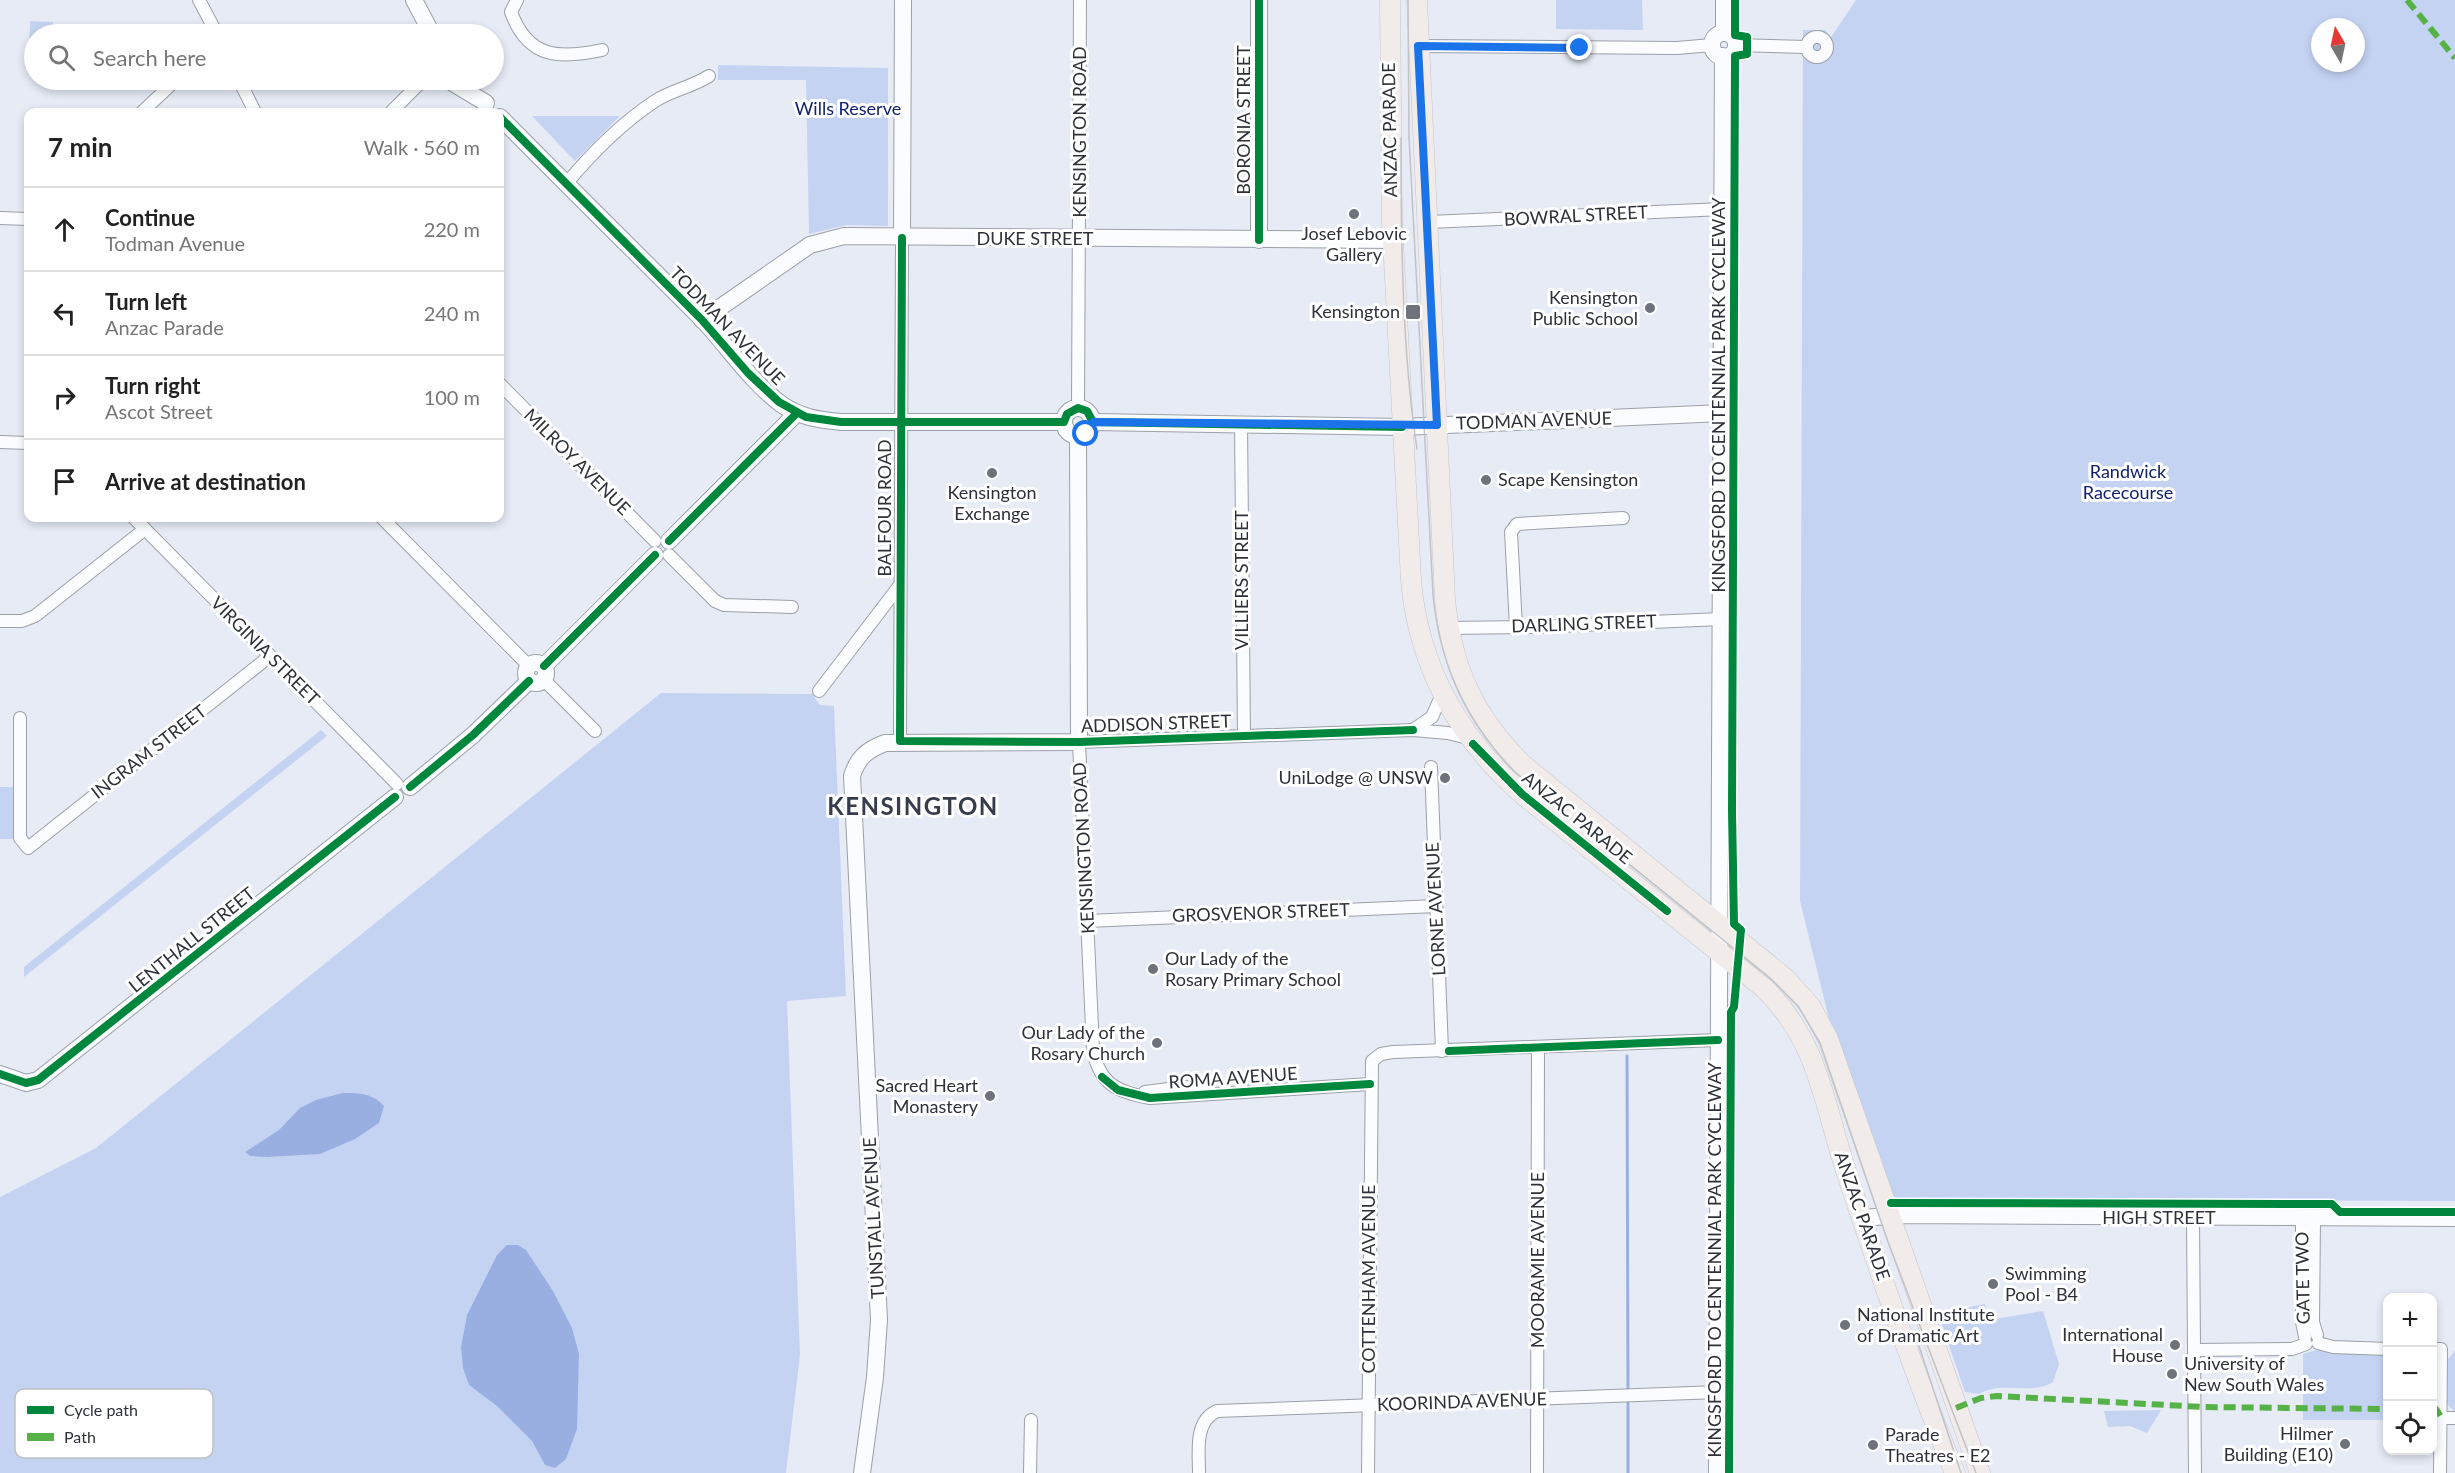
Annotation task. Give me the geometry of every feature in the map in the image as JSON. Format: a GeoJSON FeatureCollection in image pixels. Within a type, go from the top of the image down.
{"type":"FeatureCollection","features":[{"type":"Feature","properties":{"kind":"main road","name":"ANZAC PARADE"},"geometry":{"type":"LineString","coordinates":[[1390,0],[1393,240],[1402,427],[1413,602],[1423,646],[1443,692],[1468,738],[1522,794],[1773,997],[1802,1035],[1812,1058],[1862,1218],[1934,1422],[1955,1473]]}},
{"type":"Feature","properties":{"kind":"main road","name":"ANZAC PARADE"},"geometry":{"type":"LineString","coordinates":[[1417,0],[1448,628],[1454,656],[1466,687],[1482,717],[1504,747],[1542,783],[1791,984],[1817,1016],[1828,1039],[1888,1216],[1980,1473]]}},
{"type":"Feature","properties":{"kind":"street"},"geometry":{"type":"LineString","coordinates":[[199,0],[212,24]]}},
{"type":"Feature","properties":{"kind":"street"},"geometry":{"type":"LineString","coordinates":[[405,0],[416,24]]}},
{"type":"Feature","properties":{"kind":"street"},"geometry":{"type":"LineString","coordinates":[[414,0],[427,24]]}},
{"type":"Feature","properties":{"kind":"street"},"geometry":{"type":"LineString","coordinates":[[517,0],[511,12],[514,20],[535,46],[551,56],[578,55],[602,50]]}},
{"type":"Feature","properties":{"kind":"street","name":"BALFOUR ROAD"},"geometry":{"type":"LineString","coordinates":[[900,741],[903,0]]}},
{"type":"Feature","properties":{"kind":"street","name":"KENSINGTON ROAD"},"geometry":{"type":"LineString","coordinates":[[1078,408],[1080,0]]}},
{"type":"Feature","properties":{"kind":"street","name":"BORONIA STREET"},"geometry":{"type":"LineString","coordinates":[[1259,0],[1259,240]]}},
{"type":"Feature","properties":{"kind":"street"},"geometry":{"type":"LineString","coordinates":[[1717,1473],[1724,0]]}},
{"type":"Feature","properties":{"kind":"street"},"geometry":{"type":"LineString","coordinates":[[1418,46],[1807,47]]}},
{"type":"Feature","properties":{"kind":"street"},"geometry":{"type":"LineString","coordinates":[[566,184],[632,118],[675,89],[698,83],[709,76]]}},
{"type":"Feature","properties":{"kind":"street"},"geometry":{"type":"LineString","coordinates":[[146,108],[165,90]]}},
{"type":"Feature","properties":{"kind":"street"},"geometry":{"type":"LineString","coordinates":[[243,90],[253,108]]}},
{"type":"Feature","properties":{"kind":"street"},"geometry":{"type":"LineString","coordinates":[[395,108],[413,90]]}},
{"type":"Feature","properties":{"kind":"street"},"geometry":{"type":"LineString","coordinates":[[463,90],[491,108]]}},
{"type":"Feature","properties":{"kind":"street"},"geometry":{"type":"LineString","coordinates":[[476,90],[491,108]]}},
{"type":"Feature","properties":{"kind":"street","name":"TODMAN AVENUE"},"geometry":{"type":"LineString","coordinates":[[504,121],[702,320],[748,373],[779,402],[796,413],[828,421],[1064,422]]}},
{"type":"Feature","properties":{"kind":"street","name":"BOWRAL STREET"},"geometry":{"type":"LineString","coordinates":[[1429,222],[1723,208]]}},
{"type":"Feature","properties":{"kind":"street"},"geometry":{"type":"LineString","coordinates":[[0,218],[24,219]]}},
{"type":"Feature","properties":{"kind":"street","name":"DUKE STREET"},"geometry":{"type":"LineString","coordinates":[[702,320],[810,245],[844,236],[1393,240]]}},
{"type":"Feature","properties":{"kind":"street","name":"MILROY AVENUE"},"geometry":{"type":"LineString","coordinates":[[504,388],[715,601],[724,605],[792,606]]}},
{"type":"Feature","properties":{"kind":"street"},"geometry":{"type":"LineString","coordinates":[[1078,408],[1090,414],[1093,422],[1086,434],[1078,436],[1070,433],[1064,422],[1067,414],[1078,408]]}},
{"type":"Feature","properties":{"kind":"street","name":"LENTHALL STREET"},"geometry":{"type":"LineString","coordinates":[[0,1074],[26,1083],[38,1080],[401,789],[472,735],[537,673],[796,413]]}},
{"type":"Feature","properties":{"kind":"street","name":"TODMAN AVENUE"},"geometry":{"type":"LineString","coordinates":[[1093,422],[1402,427],[1723,414]]}},
{"type":"Feature","properties":{"kind":"street","name":"VILLIERS STREET"},"geometry":{"type":"LineString","coordinates":[[1241,423],[1245,736]]}},
{"type":"Feature","properties":{"kind":"street","name":"KENSINGTON ROAD"},"geometry":{"type":"LineString","coordinates":[[1078,436],[1079,742],[1093,1049],[1102,1077]]}},
{"type":"Feature","properties":{"kind":"street"},"geometry":{"type":"LineString","coordinates":[[0,442],[24,443]]}},
{"type":"Feature","properties":{"kind":"street"},"geometry":{"type":"LineString","coordinates":[[1516,627],[1513,528],[1517,524],[1623,518]]}},
{"type":"Feature","properties":{"kind":"street","name":"VIRGINIA STREET"},"geometry":{"type":"LineString","coordinates":[[138,522],[401,789]]}},
{"type":"Feature","properties":{"kind":"street"},"geometry":{"type":"LineString","coordinates":[[386,522],[595,731]]}},
{"type":"Feature","properties":{"kind":"street"},"geometry":{"type":"LineString","coordinates":[[0,621],[22,621],[35,616],[145,529]]}},
{"type":"Feature","properties":{"kind":"street"},"geometry":{"type":"LineString","coordinates":[[819,691],[900,585]]}},
{"type":"Feature","properties":{"kind":"street","name":"DARLING STREET"},"geometry":{"type":"LineString","coordinates":[[1448,628],[1721,619]]}},
{"type":"Feature","properties":{"kind":"street","name":"INGRAM STREET"},"geometry":{"type":"LineString","coordinates":[[20,718],[20,838],[28,848],[270,656]]}},
{"type":"Feature","properties":{"kind":"street"},"geometry":{"type":"LineString","coordinates":[[1413,730],[1432,717],[1443,692]]}},
{"type":"Feature","properties":{"kind":"street","name":"ADDISON STREET"},"geometry":{"type":"LineString","coordinates":[[900,741],[1079,742],[1413,730],[1448,733],[1468,738]]}},
{"type":"Feature","properties":{"kind":"street","name":"TUNSTALL AVENUE"},"geometry":{"type":"LineString","coordinates":[[862,1473],[875,1377],[879,1320],[850,790],[856,763],[864,753],[885,743],[900,741]]}},
{"type":"Feature","properties":{"kind":"street","name":"LORNE AVENUE"},"geometry":{"type":"LineString","coordinates":[[1431,767],[1442,1051]]}},
{"type":"Feature","properties":{"kind":"street","name":"GROSVENOR STREET"},"geometry":{"type":"LineString","coordinates":[[1087,921],[1436,906]]}},
{"type":"Feature","properties":{"kind":"street"},"geometry":{"type":"LineString","coordinates":[[1371,1084],[1372,1061],[1381,1054],[1718,1040]]}},
{"type":"Feature","properties":{"kind":"street","name":"MOORAMIE AVENUE"},"geometry":{"type":"LineString","coordinates":[[1537,1473],[1538,1048]]}},
{"type":"Feature","properties":{"kind":"street","name":"ROMA AVENUE"},"geometry":{"type":"LineString","coordinates":[[1102,1077],[1118,1090],[1132,1094],[1185,1088],[1223,1091],[1371,1084]]}},
{"type":"Feature","properties":{"kind":"street","name":"COTTENHAM AVENUE"},"geometry":{"type":"LineString","coordinates":[[1368,1473],[1371,1084]]}},
{"type":"Feature","properties":{"kind":"street","name":"HIGH STREET"},"geometry":{"type":"LineString","coordinates":[[1862,1218],[1888,1216],[2455,1218]]}},
{"type":"Feature","properties":{"kind":"street"},"geometry":{"type":"LineString","coordinates":[[2193,1218],[2195,1473]]}},
{"type":"Feature","properties":{"kind":"street"},"geometry":{"type":"LineString","coordinates":[[2308,1218],[2313,1322],[2311,1340]]}},
{"type":"Feature","properties":{"kind":"street"},"geometry":{"type":"LineString","coordinates":[[2194,1350],[2292,1349],[2311,1340],[2333,1347],[2383,1349]]}},
{"type":"Feature","properties":{"kind":"street"},"geometry":{"type":"LineString","coordinates":[[2437,1349],[2442,1418],[2440,1473]]}},
{"type":"Feature","properties":{"kind":"street","name":"KOORINDA AVENUE"},"geometry":{"type":"LineString","coordinates":[[1199,1473],[1199,1443],[1202,1426],[1208,1415],[1229,1410],[1718,1392]]}},
{"type":"Feature","properties":{"kind":"street"},"geometry":{"type":"LineString","coordinates":[[2442,1418],[2455,1418]]}},
{"type":"Feature","properties":{"kind":"street"},"geometry":{"type":"LineString","coordinates":[[1030,1473],[1031,1420]]}},
{"type":"Feature","properties":{"kind":"green space"},"geometry":{"type":"Polygon","coordinates":[[[1556,0],[1642,0],[1643,30],[1556,29],[1556,0]]]}},
{"type":"Feature","properties":{"kind":"green space","name":"Randwick Racecourse"},"geometry":{"type":"Polygon","coordinates":[[[1856,0],[2455,0],[2455,1201],[1893,1199],[1828,1015],[1800,901],[1803,30],[1825,30],[1831,37],[1856,0]]]}},
{"type":"Feature","properties":{"kind":"green space"},"geometry":{"type":"Polygon","coordinates":[[[30,21],[53,22],[53,24],[30,24],[30,21]]]}},
{"type":"Feature","properties":{"kind":"green space","name":"Wills Reserve"},"geometry":{"type":"Polygon","coordinates":[[[718,65],[888,68],[888,226],[846,225],[809,234],[806,80],[718,80],[718,65]]]}},
{"type":"Feature","properties":{"kind":"green space"},"geometry":{"type":"Polygon","coordinates":[[[532,116],[620,116],[575,161],[532,116]]]}},
{"type":"Feature","properties":{"kind":"green space"},"geometry":{"type":"Polygon","coordinates":[[[661,693],[812,694],[820,705],[834,706],[846,996],[787,1001],[800,1355],[786,1473],[0,1473],[0,1197],[96,1148],[661,693]]]}},
{"type":"Feature","properties":{"kind":"green space"},"geometry":{"type":"Polygon","coordinates":[[[321,730],[327,736],[24,977],[24,967],[321,730]]]}},
{"type":"Feature","properties":{"kind":"green space"},"geometry":{"type":"Polygon","coordinates":[[[0,787],[14,787],[16,839],[0,839],[0,787]]]}},
{"type":"Feature","properties":{"kind":"green space"},"geometry":{"type":"Polygon","coordinates":[[[1985,1304],[1988,1320],[2043,1311],[2059,1364],[2053,1382],[2035,1388],[1997,1388],[1979,1394],[1965,1392],[1938,1313],[1985,1304]]]}},
{"type":"Feature","properties":{"kind":"green space"},"geometry":{"type":"Polygon","coordinates":[[[2320,1349],[2383,1352],[2383,1420],[2303,1420],[2303,1354],[2320,1349]]]}},
{"type":"Feature","properties":{"kind":"green space"},"geometry":{"type":"Polygon","coordinates":[[[2455,1351],[2455,1412],[2447,1404],[2447,1360],[2455,1351]]]}},
{"type":"Feature","properties":{"kind":"green space"},"geometry":{"type":"Polygon","coordinates":[[[2161,1410],[2147,1433],[2130,1426],[2108,1427],[2104,1411],[2161,1410]]]}},
{"type":"Feature","properties":{"kind":"shaded area"},"geometry":{"type":"Polygon","coordinates":[[[343,1093],[355,1093],[375,1098],[384,1106],[379,1123],[355,1139],[320,1154],[267,1157],[250,1156],[245,1152],[279,1130],[300,1108],[316,1100],[343,1093]]]}},
{"type":"Feature","properties":{"kind":"shaded area"},"geometry":{"type":"Polygon","coordinates":[[[507,1245],[518,1245],[526,1250],[553,1291],[572,1328],[579,1354],[577,1429],[566,1459],[555,1468],[545,1465],[532,1441],[497,1406],[469,1385],[463,1368],[461,1347],[467,1315],[497,1255],[507,1245]]]}},
{"type":"Feature","properties":{"kind":"waterway"},"geometry":{"type":"LineString","coordinates":[[1627,1056],[1628,1393]]}},
{"type":"Feature","properties":{"kind":"waterway"},"geometry":{"type":"LineString","coordinates":[[1628,1400],[1628,1473]]}},
{"type":"Feature","properties":{"kind":"tram line"},"geometry":{"type":"LineString","coordinates":[[1408,0],[1409,137],[1433,594],[1436,619],[1449,668],[1458,690],[1483,733],[1515,772],[1769,977],[1798,1006],[1820,1043],[1888,1242],[1976,1473]]}},
{"type":"Feature","properties":{"kind":"tram line"},"geometry":{"type":"LineString","coordinates":[[1401,138],[1405,334],[1417,449]]}},
{"type":"Feature","properties":{"kind":"tram line"},"geometry":{"type":"LineString","coordinates":[[1919,1346],[1961,1473]]}},
{"type":"Feature","properties":{"kind":"marked path"},"geometry":{"type":"LineString","coordinates":[[2407,0],[2455,58]]}},
{"type":"Feature","properties":{"kind":"marked path"},"geometry":{"type":"LineString","coordinates":[[1956,1408],[1981,1398],[1997,1396],[2204,1407],[2383,1409]]}},
{"type":"Feature","properties":{"kind":"marked path"},"geometry":{"type":"LineString","coordinates":[[2437,1410],[2442,1418]]}},
{"type":"Feature","properties":{"kind":"cycle path"},"geometry":{"type":"LineString","coordinates":[[1259,0],[1259,240]]}},
{"type":"Feature","properties":{"kind":"cycle path","name":"KINGSFORD TO CENTENNIAL PARK CYCLEWAY"},"geometry":{"type":"LineString","coordinates":[[1729,1473],[1731,1012],[1734,1007],[1741,930],[1734,924],[1732,811],[1735,56],[1747,54],[1747,37],[1735,35],[1735,0]]}},
{"type":"Feature","properties":{"kind":"cycle path"},"geometry":{"type":"LineString","coordinates":[[504,121],[702,320],[748,373],[779,402],[806,417],[841,422],[1064,422],[1067,414],[1078,408],[1087,411],[1093,422],[1402,427]]}},
{"type":"Feature","properties":{"kind":"cycle path"},"geometry":{"type":"LineString","coordinates":[[902,238],[900,741],[1079,742],[1413,730]]}},
{"type":"Feature","properties":{"kind":"cycle path"},"geometry":{"type":"LineString","coordinates":[[669,541],[797,413]]}},
{"type":"Feature","properties":{"kind":"cycle path"},"geometry":{"type":"LineString","coordinates":[[544,666],[655,555]]}},
{"type":"Feature","properties":{"kind":"cycle path"},"geometry":{"type":"LineString","coordinates":[[410,787],[473,735],[529,681]]}},
{"type":"Feature","properties":{"kind":"cycle path"},"geometry":{"type":"LineString","coordinates":[[1473,744],[1522,794],[1667,911]]}},
{"type":"Feature","properties":{"kind":"cycle path"},"geometry":{"type":"LineString","coordinates":[[0,1074],[26,1083],[38,1080],[395,797]]}},
{"type":"Feature","properties":{"kind":"cycle path"},"geometry":{"type":"LineString","coordinates":[[1449,1051],[1718,1040]]}},
{"type":"Feature","properties":{"kind":"cycle path"},"geometry":{"type":"LineString","coordinates":[[1102,1077],[1118,1090],[1150,1098],[1370,1084]]}},
{"type":"Feature","properties":{"kind":"cycle path"},"geometry":{"type":"LineString","coordinates":[[1891,1203],[2332,1204],[2340,1212],[2455,1212]]}},
{"type":"Feature","properties":{"kind":"place","name":"Josef Lebovic Gallery"},"geometry":{"type":"Point","coordinates":[1354,214]}},
{"type":"Feature","properties":{"kind":"place","name":"Kensington Public School"},"geometry":{"type":"Point","coordinates":[1650,308]}},
{"type":"Feature","properties":{"kind":"place","name":"Kensington"},"geometry":{"type":"Point","coordinates":[1413,312]}},
{"type":"Feature","properties":{"kind":"place","name":"Kensington Exchange"},"geometry":{"type":"Point","coordinates":[992,473]}},
{"type":"Feature","properties":{"kind":"place","name":"Scape Kensington"},"geometry":{"type":"Point","coordinates":[1486,480]}},
{"type":"Feature","properties":{"kind":"place","name":"UniLodge @ UNSW"},"geometry":{"type":"Point","coordinates":[1445,778]}},
{"type":"Feature","properties":{"kind":"place","name":"Our Lady of the Rosary Primary School"},"geometry":{"type":"Point","coordinates":[1153,969]}},
{"type":"Feature","properties":{"kind":"place","name":"Our Lady of the Rosary Church"},"geometry":{"type":"Point","coordinates":[1157,1043]}},
{"type":"Feature","properties":{"kind":"place","name":"Sacred Heart Monastery"},"geometry":{"type":"Point","coordinates":[990,1096]}},
{"type":"Feature","properties":{"kind":"place","name":"Swimming Pool - B4"},"geometry":{"type":"Point","coordinates":[1993,1284]}},
{"type":"Feature","properties":{"kind":"place","name":"National Institute of Dramatic Art"},"geometry":{"type":"Point","coordinates":[1845,1325]}},
{"type":"Feature","properties":{"kind":"place","name":"International House"},"geometry":{"type":"Point","coordinates":[2175,1345]}},
{"type":"Feature","properties":{"kind":"place","name":"University of New South Wales"},"geometry":{"type":"Point","coordinates":[2172,1374]}},
{"type":"Feature","properties":{"kind":"place","name":"Hilmer Building (E10)"},"geometry":{"type":"Point","coordinates":[2345,1444]}},
{"type":"Feature","properties":{"kind":"place","name":"Parade Theatres - E2"},"geometry":{"type":"Point","coordinates":[1873,1445]}},
{"type":"Feature","properties":{"kind":"district","name":"KENSINGTON"},"geometry":{"type":"Point","coordinates":[913,807]}},
{"type":"Feature","properties":{"kind":"route"},"geometry":{"type":"LineString","coordinates":[[1086,434],[1093,422],[1304,423],[1325,426],[1384,427],[1437,425],[1418,46],[1580,48]]}}]}
